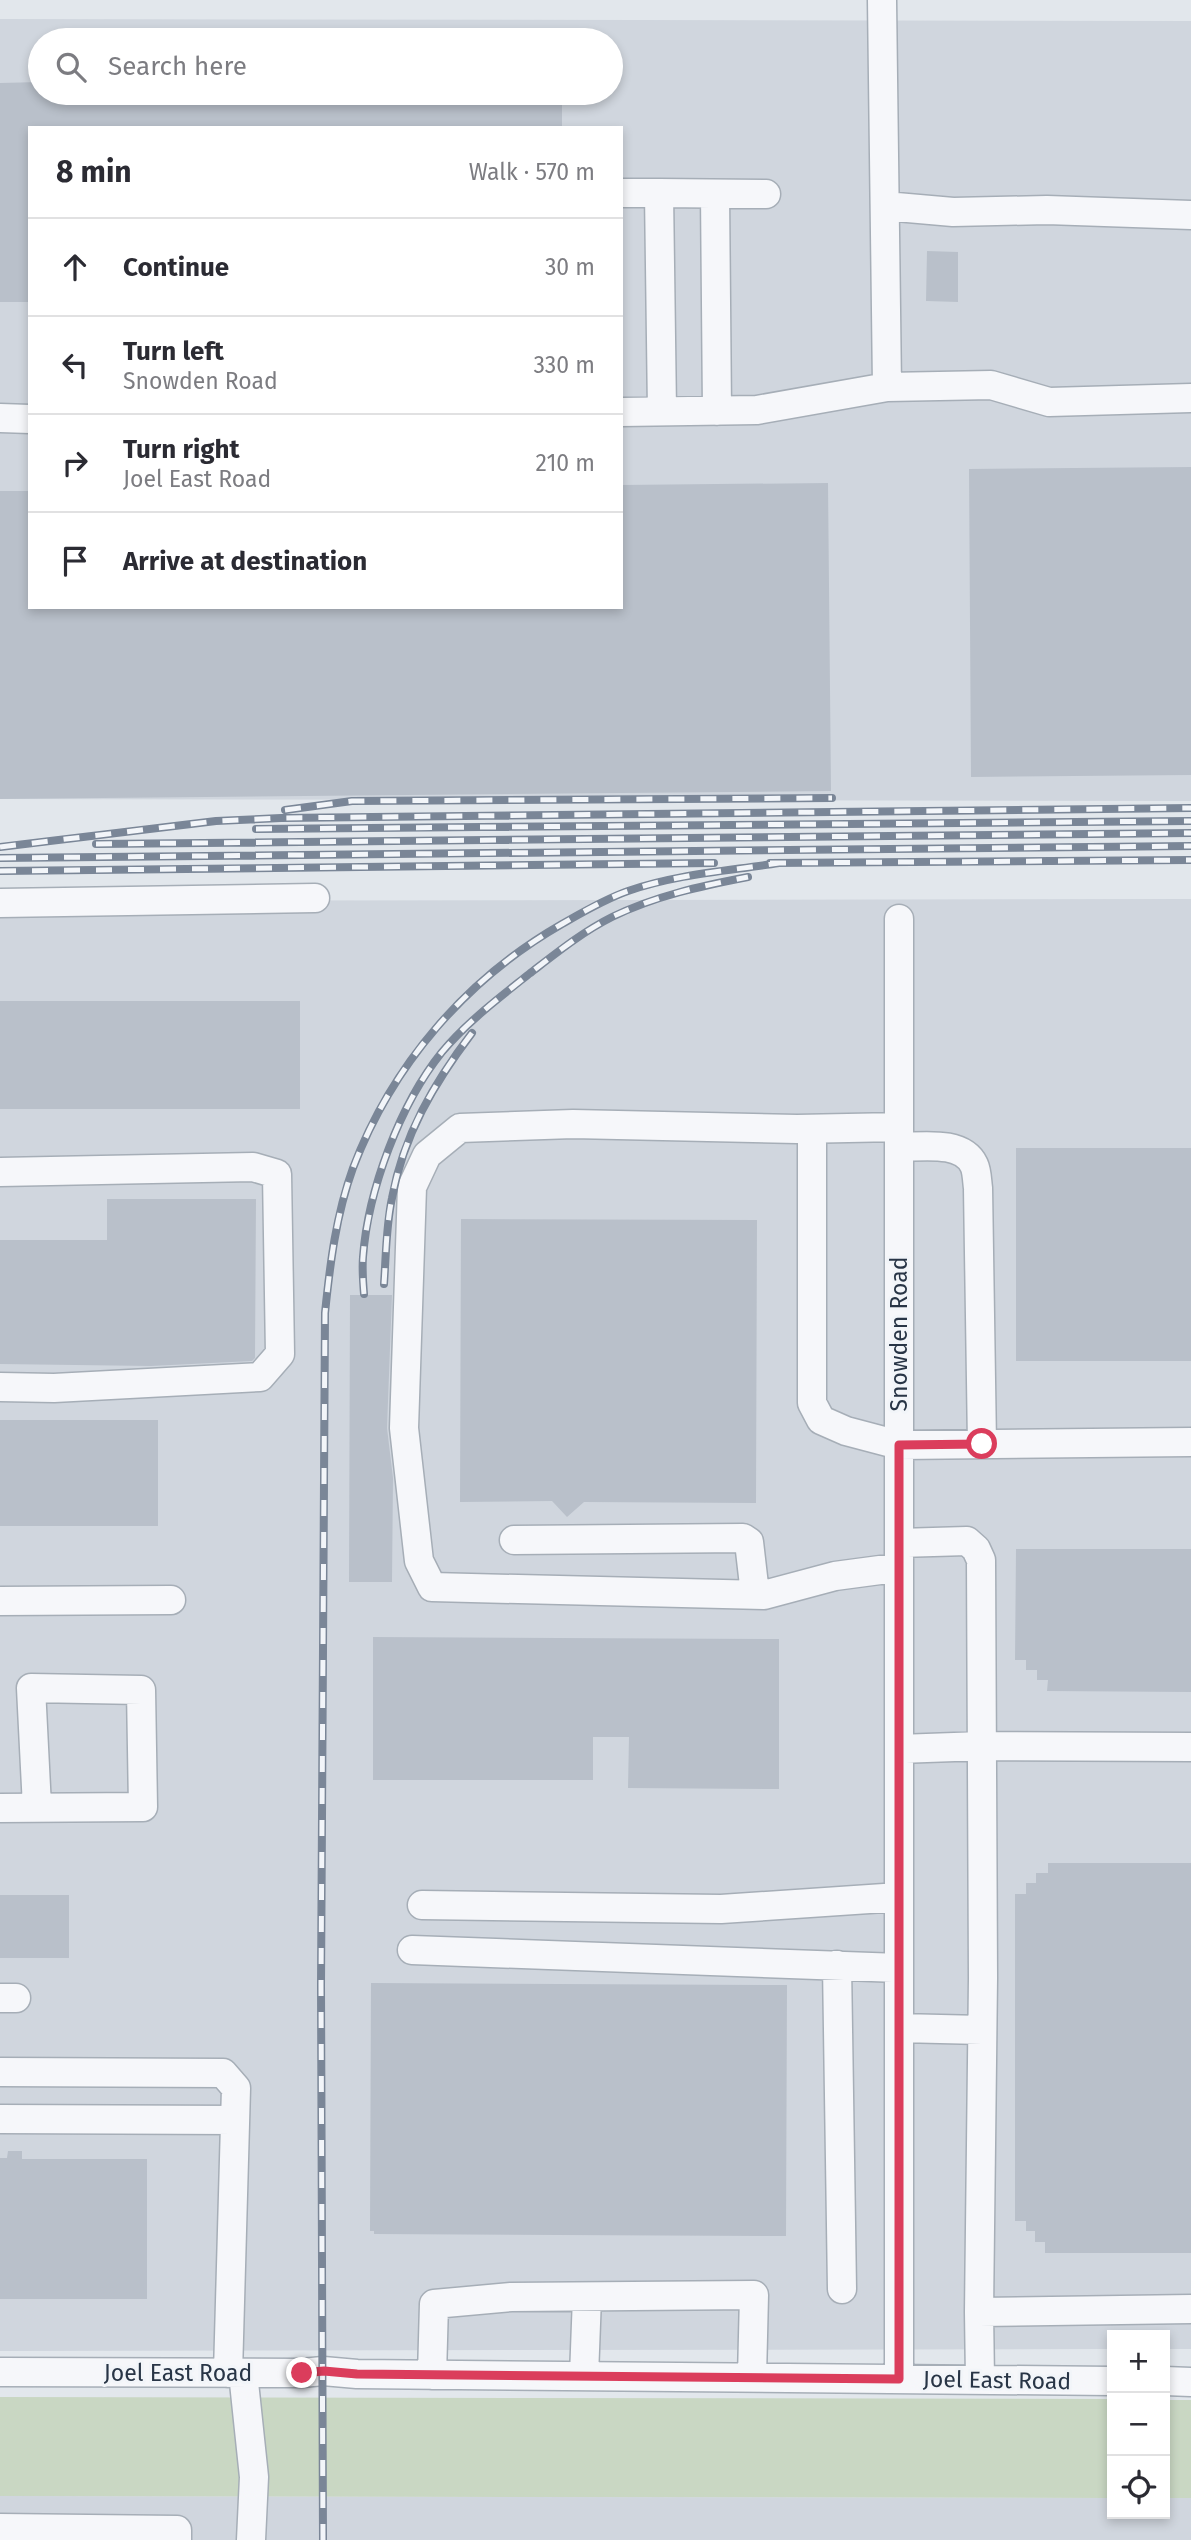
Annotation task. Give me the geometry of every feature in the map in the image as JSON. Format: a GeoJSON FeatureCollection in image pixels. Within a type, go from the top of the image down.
{"type":"FeatureCollection","features":[{"type":"Feature","properties":{"kind":"street"},"geometry":{"type":"LineString","coordinates":[[882,0],[887,387]]}},
{"type":"Feature","properties":{"kind":"street"},"geometry":{"type":"LineString","coordinates":[[659,193],[662,411]]}},
{"type":"Feature","properties":{"kind":"street"},"geometry":{"type":"LineString","coordinates":[[623,194],[766,194]]}},
{"type":"Feature","properties":{"kind":"street"},"geometry":{"type":"LineString","coordinates":[[715,194],[717,411]]}},
{"type":"Feature","properties":{"kind":"street"},"geometry":{"type":"LineString","coordinates":[[885,206],[953,212],[1047,210],[1191,215]]}},
{"type":"Feature","properties":{"kind":"street"},"geometry":{"type":"LineString","coordinates":[[623,412],[757,410],[887,387],[991,385],[1049,401],[1191,397]]}},
{"type":"Feature","properties":{"kind":"street"},"geometry":{"type":"LineString","coordinates":[[0,418],[28,419]]}},
{"type":"Feature","properties":{"kind":"street"},"geometry":{"type":"LineString","coordinates":[[0,903],[315,898]]}},
{"type":"Feature","properties":{"kind":"street","name":"Snowden Road"},"geometry":{"type":"LineString","coordinates":[[899,2379],[900,919]]}},
{"type":"Feature","properties":{"kind":"street"},"geometry":{"type":"LineString","coordinates":[[980,2380],[981,1560],[976,1549],[967,1541],[899,1556],[880,1570],[835,1576],[764,1595],[432,1587],[419,1561],[404,1428],[412,1187],[427,1155],[460,1128],[573,1124],[812,1129],[900,1137],[948,1147],[967,1156],[974,1166],[978,1188],[982,1444]]}},
{"type":"Feature","properties":{"kind":"street"},"geometry":{"type":"LineString","coordinates":[[812,1129],[812,1403],[821,1420],[846,1431],[899,1445],[1191,1442]]}},
{"type":"Feature","properties":{"kind":"street"},"geometry":{"type":"LineString","coordinates":[[0,1172],[253,1167],[277,1174],[280,1354],[260,1377],[54,1388],[0,1387]]}},
{"type":"Feature","properties":{"kind":"street"},"geometry":{"type":"LineString","coordinates":[[514,1540],[743,1538],[749,1542],[755,1594]]}},
{"type":"Feature","properties":{"kind":"street"},"geometry":{"type":"LineString","coordinates":[[0,1601],[171,1600]]}},
{"type":"Feature","properties":{"kind":"street"},"geometry":{"type":"LineString","coordinates":[[0,1808],[143,1807],[141,1690],[31,1688],[37,1807]]}},
{"type":"Feature","properties":{"kind":"street"},"geometry":{"type":"LineString","coordinates":[[899,1749],[982,1746],[1191,1747]]}},
{"type":"Feature","properties":{"kind":"street"},"geometry":{"type":"LineString","coordinates":[[422,1905],[721,1909],[899,1898]]}},
{"type":"Feature","properties":{"kind":"street"},"geometry":{"type":"LineString","coordinates":[[412,1950],[900,1968]]}},
{"type":"Feature","properties":{"kind":"street"},"geometry":{"type":"LineString","coordinates":[[837,1965],[842,2289]]}},
{"type":"Feature","properties":{"kind":"street"},"geometry":{"type":"LineString","coordinates":[[899,2028],[982,2030]]}},
{"type":"Feature","properties":{"kind":"street"},"geometry":{"type":"LineString","coordinates":[[0,2072],[222,2073],[236,2088],[235,2373],[254,2477],[251,2540]]}},
{"type":"Feature","properties":{"kind":"street"},"geometry":{"type":"LineString","coordinates":[[0,2119],[235,2120]]}},
{"type":"Feature","properties":{"kind":"street"},"geometry":{"type":"LineString","coordinates":[[432,2375],[434,2304],[511,2297],[754,2295],[752,2378]]}},
{"type":"Feature","properties":{"kind":"street"},"geometry":{"type":"LineString","coordinates":[[584,2376],[587,2297]]}},
{"type":"Feature","properties":{"kind":"street"},"geometry":{"type":"LineString","coordinates":[[979,2312],[1114,2323],[1191,2309]]}},
{"type":"Feature","properties":{"kind":"street","name":"Joel East Road"},"geometry":{"type":"LineString","coordinates":[[0,2372],[324,2371],[432,2375],[1107,2381]]}},
{"type":"Feature","properties":{"kind":"street"},"geometry":{"type":"LineString","coordinates":[[1170,2381],[1191,2382]]}},
{"type":"Feature","properties":{"kind":"street"},"geometry":{"type":"LineString","coordinates":[[0,2528],[177,2530],[177,2540]]}},
{"type":"Feature","properties":{"kind":"shaded area"},"geometry":{"type":"Polygon","coordinates":[[[0,19],[1191,21],[1191,801],[0,799],[0,19]]]}},
{"type":"Feature","properties":{"kind":"shaded area"},"geometry":{"type":"Polygon","coordinates":[[[1191,899],[1191,2349],[1170,2349],[1170,2330],[1107,2330],[1107,2349],[0,2351],[0,901],[1191,899]]]}},
{"type":"Feature","properties":{"kind":"shaded area"},"geometry":{"type":"Polygon","coordinates":[[[0,2496],[1107,2498],[1107,2519],[1170,2519],[1170,2498],[1191,2498],[1191,2540],[0,2540],[0,2496]]]}},
{"type":"Feature","properties":{"kind":"green space"},"geometry":{"type":"Polygon","coordinates":[[[0,2397],[1107,2399],[1107,2498],[0,2496],[0,2397]]]}},
{"type":"Feature","properties":{"kind":"green space"},"geometry":{"type":"Polygon","coordinates":[[[1170,2400],[1191,2400],[1191,2498],[1170,2498],[1170,2400]]]}},
{"type":"Feature","properties":{"kind":"building"},"geometry":{"type":"Polygon","coordinates":[[[28,82],[28,105],[562,105],[562,126],[28,126],[28,302],[0,302],[0,83],[28,82]]]}},
{"type":"Feature","properties":{"kind":"building"},"geometry":{"type":"Polygon","coordinates":[[[927,251],[958,252],[958,302],[926,301],[927,251]]]}},
{"type":"Feature","properties":{"kind":"building"},"geometry":{"type":"Polygon","coordinates":[[[1191,467],[1191,775],[971,777],[969,469],[1191,467]]]}},
{"type":"Feature","properties":{"kind":"building"},"geometry":{"type":"Polygon","coordinates":[[[828,483],[831,791],[0,799],[0,491],[28,491],[28,609],[623,609],[623,485],[828,483]]]}},
{"type":"Feature","properties":{"kind":"building"},"geometry":{"type":"Polygon","coordinates":[[[0,1001],[300,1001],[300,1109],[0,1109],[0,1001]]]}},
{"type":"Feature","properties":{"kind":"building"},"geometry":{"type":"Polygon","coordinates":[[[1016,1148],[1191,1148],[1191,1361],[1016,1361],[1016,1148]]]}},
{"type":"Feature","properties":{"kind":"building"},"geometry":{"type":"Polygon","coordinates":[[[107,1199],[256,1199],[255,1358],[252,1361],[151,1366],[0,1364],[0,1240],[107,1240],[107,1199]]]}},
{"type":"Feature","properties":{"kind":"building"},"geometry":{"type":"Polygon","coordinates":[[[461,1219],[757,1220],[756,1503],[584,1502],[567,1517],[552,1501],[460,1502],[461,1219]]]}},
{"type":"Feature","properties":{"kind":"building"},"geometry":{"type":"Polygon","coordinates":[[[350,1295],[392,1295],[387,1428],[393,1478],[392,1582],[349,1582],[350,1295]]]}},
{"type":"Feature","properties":{"kind":"building"},"geometry":{"type":"Polygon","coordinates":[[[0,1420],[158,1420],[158,1526],[0,1526],[0,1420]]]}},
{"type":"Feature","properties":{"kind":"building"},"geometry":{"type":"Polygon","coordinates":[[[1016,1549],[1191,1549],[1191,1692],[1047,1691],[1048,1680],[1037,1680],[1037,1670],[1026,1670],[1026,1660],[1015,1660],[1016,1549]]]}},
{"type":"Feature","properties":{"kind":"building"},"geometry":{"type":"Polygon","coordinates":[[[373,1637],[779,1639],[779,1789],[628,1788],[629,1737],[593,1737],[593,1780],[373,1780],[373,1637]]]}},
{"type":"Feature","properties":{"kind":"building"},"geometry":{"type":"Polygon","coordinates":[[[1048,1863],[1191,1863],[1191,2253],[1045,2253],[1045,2242],[1035,2242],[1035,2231],[1026,2231],[1026,2221],[1015,2221],[1015,1894],[1026,1894],[1026,1883],[1036,1883],[1036,1873],[1048,1873],[1048,1863]]]}},
{"type":"Feature","properties":{"kind":"building"},"geometry":{"type":"Polygon","coordinates":[[[0,1895],[69,1895],[69,1958],[0,1958],[0,1895]]]}},
{"type":"Feature","properties":{"kind":"building"},"geometry":{"type":"Polygon","coordinates":[[[371,1983],[787,1985],[786,2236],[374,2234],[374,2231],[370,2231],[371,1983]]]}},
{"type":"Feature","properties":{"kind":"building"},"geometry":{"type":"Polygon","coordinates":[[[8,2151],[22,2151],[22,2159],[147,2159],[147,2299],[0,2299],[0,2158],[7,2158],[8,2151]]]}},
{"type":"Feature","properties":{"kind":"railway"},"geometry":{"type":"LineString","coordinates":[[285,810],[352,801],[832,798]]}},
{"type":"Feature","properties":{"kind":"railway"},"geometry":{"type":"LineString","coordinates":[[0,847],[216,821],[281,818],[1191,808]]}},
{"type":"Feature","properties":{"kind":"railway"},"geometry":{"type":"LineString","coordinates":[[256,829],[1191,821]]}},
{"type":"Feature","properties":{"kind":"railway"},"geometry":{"type":"LineString","coordinates":[[96,844],[1191,833]]}},
{"type":"Feature","properties":{"kind":"railway"},"geometry":{"type":"LineString","coordinates":[[0,858],[1191,846]]}},
{"type":"Feature","properties":{"kind":"railway"},"geometry":{"type":"LineString","coordinates":[[770,863],[1191,860]]}},
{"type":"Feature","properties":{"kind":"railway"},"geometry":{"type":"LineString","coordinates":[[0,871],[714,863]]}},
{"type":"Feature","properties":{"kind":"railway"},"geometry":{"type":"LineString","coordinates":[[323,2540],[321,1985],[325,1313],[342,1204],[369,1130],[411,1060],[436,1028],[494,971],[562,924],[619,894],[684,877],[779,863]]}},
{"type":"Feature","properties":{"kind":"railway"},"geometry":{"type":"LineString","coordinates":[[364,1294],[366,1231],[379,1176],[413,1097],[427,1073],[452,1041],[529,974],[601,923],[662,897],[748,877]]}},
{"type":"Feature","properties":{"kind":"railway"},"geometry":{"type":"LineString","coordinates":[[384,1284],[390,1209],[404,1153],[433,1091],[472,1033]]}},
{"type":"Feature","properties":{"kind":"route"},"geometry":{"type":"LineString","coordinates":[[302,2373],[324,2371],[357,2374],[899,2379],[899,1445],[982,1444]]}}]}
